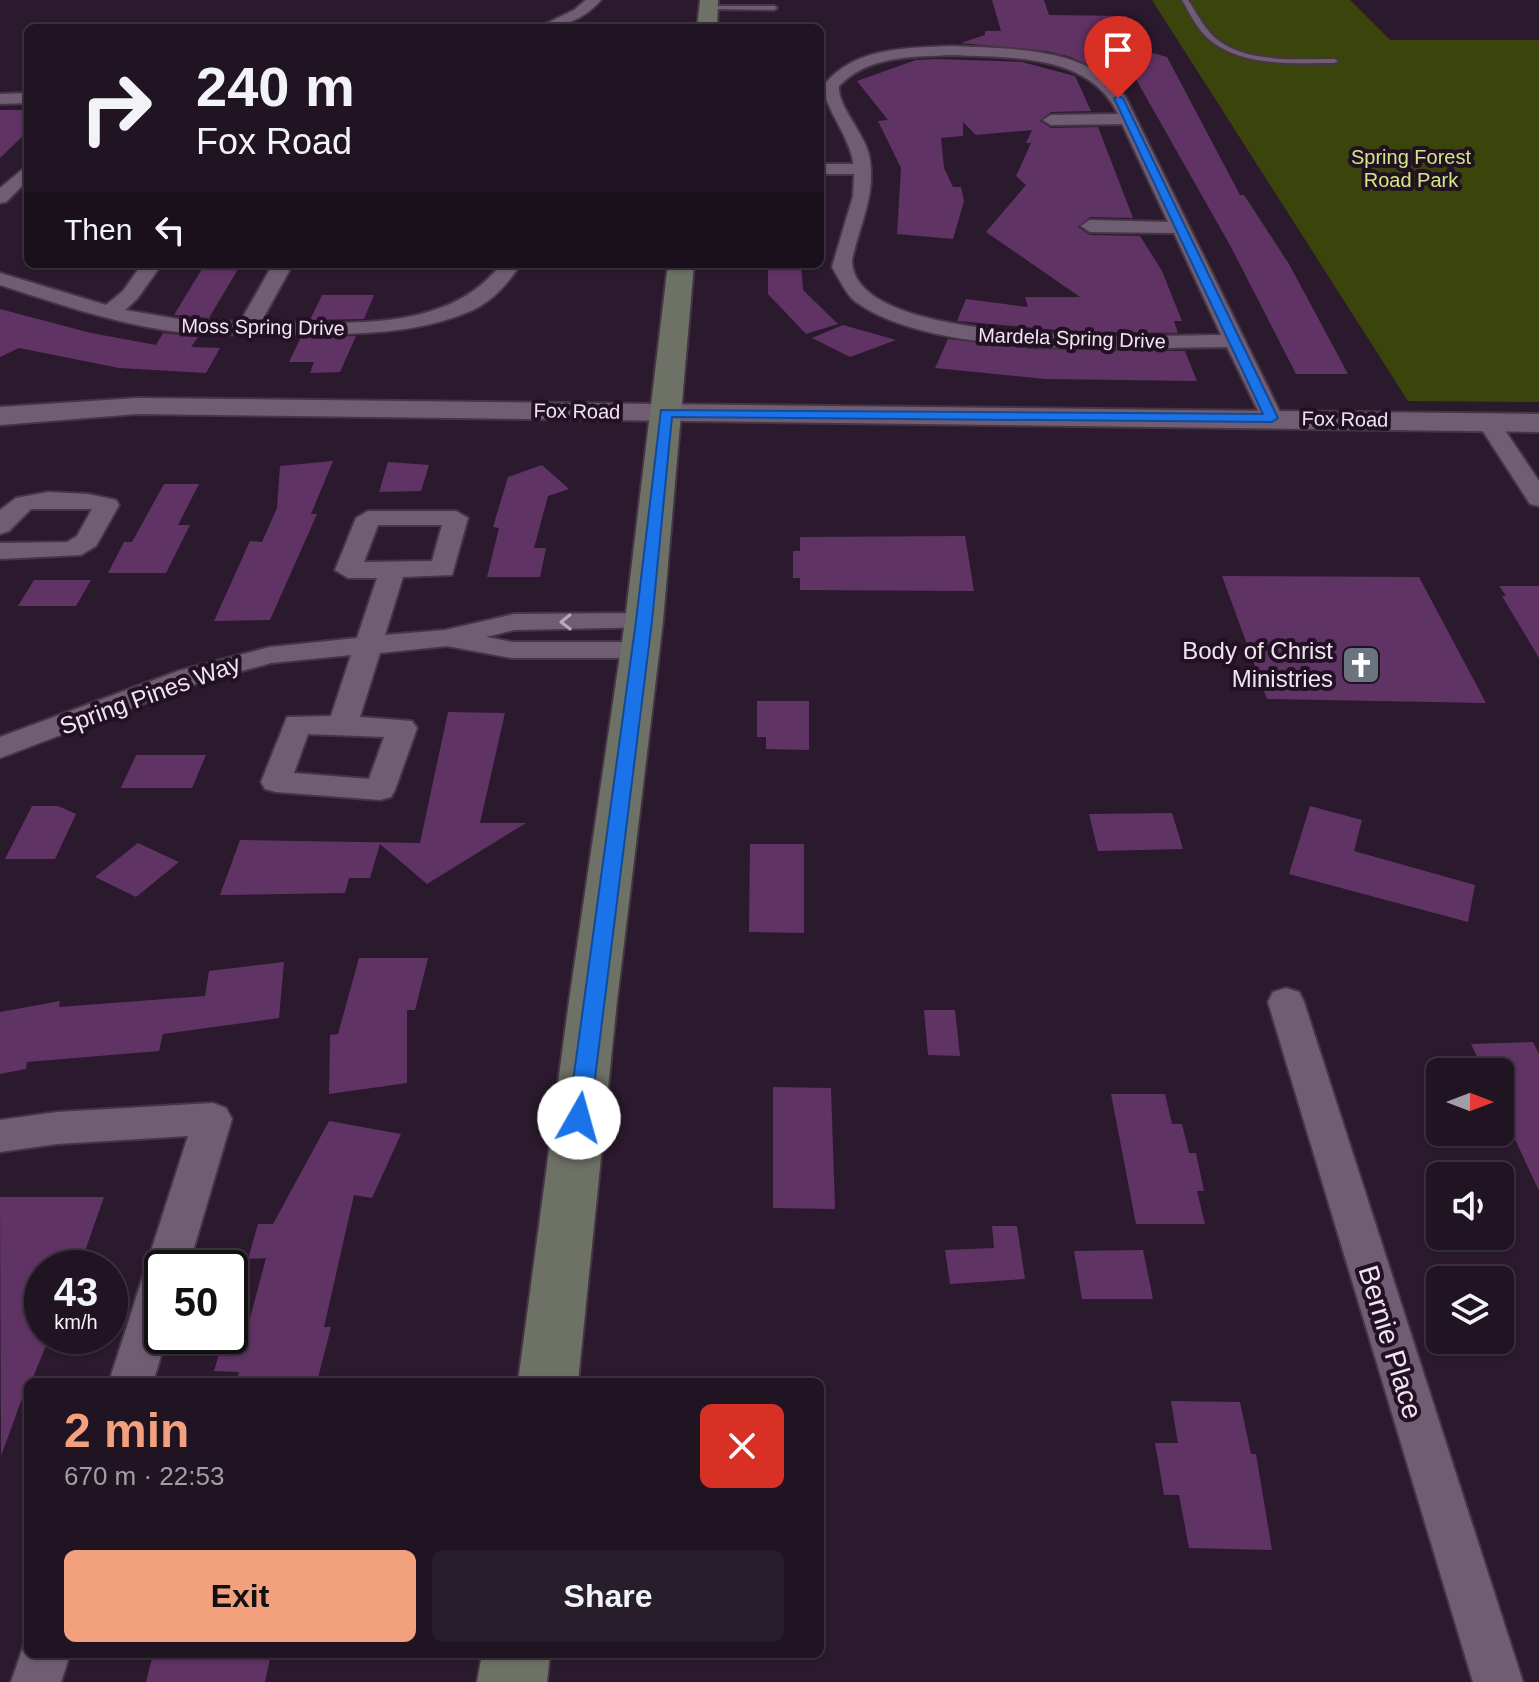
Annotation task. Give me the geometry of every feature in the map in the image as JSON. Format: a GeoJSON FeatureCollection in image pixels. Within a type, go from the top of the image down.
{"type":"FeatureCollection","features":[{"type":"Feature","properties":{"kind":"main road"},"geometry":{"type":"LineString","coordinates":[[548,1378],[593,1001],[642,636],[681,268]]}},
{"type":"Feature","properties":{"kind":"main road"},"geometry":{"type":"LineString","coordinates":[[512,1682],[515,1658]]}},
{"type":"Feature","properties":{"kind":"street"},"geometry":{"type":"LineString","coordinates":[[553,24],[579,13],[594,0]]}},
{"type":"Feature","properties":{"kind":"street","name":"Mardela Spring Drive"},"geometry":{"type":"LineString","coordinates":[[1236,341],[1007,339],[945,331],[901,319],[868,301],[842,269],[842,259],[863,198],[863,169],[855,136],[834,102],[831,90],[855,60],[910,53],[967,51],[1072,61],[1112,88],[1236,341],[1272,418]]}},
{"type":"Feature","properties":{"kind":"street"},"geometry":{"type":"LineString","coordinates":[[0,99],[24,98]]}},
{"type":"Feature","properties":{"kind":"street"},"geometry":{"type":"LineString","coordinates":[[1051,120],[1127,119]]}},
{"type":"Feature","properties":{"kind":"street"},"geometry":{"type":"LineString","coordinates":[[824,169],[863,169]]}},
{"type":"Feature","properties":{"kind":"street"},"geometry":{"type":"LineString","coordinates":[[0,198],[24,174]]}},
{"type":"Feature","properties":{"kind":"street"},"geometry":{"type":"LineString","coordinates":[[1090,226],[1181,228]]}},
{"type":"Feature","properties":{"kind":"street"},"geometry":{"type":"LineString","coordinates":[[109,313],[130,295],[149,268]]}},
{"type":"Feature","properties":{"kind":"street"},"geometry":{"type":"LineString","coordinates":[[247,328],[281,268]]}},
{"type":"Feature","properties":{"kind":"street","name":"Moss Spring Drive"},"geometry":{"type":"LineString","coordinates":[[0,279],[109,313],[168,325],[351,328],[416,320],[484,294],[504,277],[509,268]]}},
{"type":"Feature","properties":{"kind":"street","name":"Fox Road"},"geometry":{"type":"LineString","coordinates":[[0,416],[137,406],[1539,423]]}},
{"type":"Feature","properties":{"kind":"street"},"geometry":{"type":"LineString","coordinates":[[1488,422],[1539,499]]}},
{"type":"Feature","properties":{"kind":"street"},"geometry":{"type":"LineString","coordinates":[[0,526],[17,506],[32,501],[94,500],[107,505],[87,541],[72,550],[0,551]]}},
{"type":"Feature","properties":{"kind":"street"},"geometry":{"type":"LineString","coordinates":[[343,725],[392,572]]}},
{"type":"Feature","properties":{"kind":"street","name":"Spring Pines Way"},"geometry":{"type":"LineString","coordinates":[[0,748],[224,666],[270,655],[445,638],[479,647],[512,650],[642,636]]}},
{"type":"Feature","properties":{"kind":"street","name":"Bernie Place"},"geometry":{"type":"LineString","coordinates":[[1286,1002],[1498,1682]]}},
{"type":"Feature","properties":{"kind":"street"},"geometry":{"type":"LineString","coordinates":[[0,1136],[57,1128],[213,1119],[173,1250]]}},
{"type":"Feature","properties":{"kind":"street"},"geometry":{"type":"LineString","coordinates":[[132,1378],[144,1340]]}},
{"type":"Feature","properties":{"kind":"street"},"geometry":{"type":"LineString","coordinates":[[36,1682],[44,1658]]}},
{"type":"Feature","properties":{"kind":"lane"},"geometry":{"type":"LineString","coordinates":[[1185,0],[1214,40],[1235,50],[1292,61],[1334,61]]}},
{"type":"Feature","properties":{"kind":"lane"},"geometry":{"type":"LineString","coordinates":[[708,12],[774,8]]}},
{"type":"Feature","properties":{"kind":"green space","name":"Spring Forest Road Park"},"geometry":{"type":"Polygon","coordinates":[[[1152,0],[1350,0],[1390,40],[1539,40],[1539,402],[1408,401],[1152,0]]]}},
{"type":"Feature","properties":{"kind":"building"},"geometry":{"type":"Polygon","coordinates":[[[992,0],[1044,0],[1049,15],[1128,16],[1100,38],[1167,57],[1240,195],[1244,195],[1289,264],[1348,374],[1296,374],[1231,247],[1133,74],[1106,74],[1071,57],[1047,51],[961,43],[985,35],[985,31],[1001,31],[992,0]]]}},
{"type":"Feature","properties":{"kind":"building"},"geometry":{"type":"Polygon","coordinates":[[[916,60],[1022,62],[1075,76],[1091,111],[1051,112],[1040,121],[1051,128],[1098,127],[1133,218],[1090,217],[1078,227],[1090,235],[1140,236],[1162,271],[1182,321],[1174,321],[1178,333],[1078,332],[957,321],[966,299],[1028,307],[1025,297],[1080,297],[986,232],[1026,185],[1016,176],[1031,143],[1026,143],[1032,130],[976,135],[963,122],[963,136],[941,138],[944,168],[953,187],[961,187],[964,201],[953,239],[897,234],[901,168],[878,121],[888,120],[857,81],[916,60]]]}},
{"type":"Feature","properties":{"kind":"building"},"geometry":{"type":"Polygon","coordinates":[[[0,110],[24,110],[24,135],[0,158],[0,110]]]}},
{"type":"Feature","properties":{"kind":"building"},"geometry":{"type":"Polygon","coordinates":[[[203,268],[239,268],[209,318],[174,315],[203,268]]]}},
{"type":"Feature","properties":{"kind":"building"},"geometry":{"type":"Polygon","coordinates":[[[801,268],[803,290],[838,324],[806,334],[768,294],[768,269],[801,268]]]}},
{"type":"Feature","properties":{"kind":"building"},"geometry":{"type":"Polygon","coordinates":[[[322,295],[374,295],[364,319],[310,320],[322,295]]]}},
{"type":"Feature","properties":{"kind":"building"},"geometry":{"type":"Polygon","coordinates":[[[0,309],[91,333],[156,345],[163,333],[198,337],[191,347],[220,348],[206,373],[119,368],[19,348],[0,357],[0,309]]]}},
{"type":"Feature","properties":{"kind":"building"},"geometry":{"type":"Polygon","coordinates":[[[843,325],[896,340],[850,357],[812,338],[843,325]]]}},
{"type":"Feature","properties":{"kind":"building"},"geometry":{"type":"Polygon","coordinates":[[[356,336],[340,372],[310,373],[314,362],[289,362],[301,337],[356,336]]]}},
{"type":"Feature","properties":{"kind":"building"},"geometry":{"type":"Polygon","coordinates":[[[948,339],[1034,349],[1185,351],[1197,381],[1045,379],[935,368],[948,339]]]}},
{"type":"Feature","properties":{"kind":"building"},"geometry":{"type":"Polygon","coordinates":[[[333,461],[311,514],[317,514],[270,620],[214,621],[250,541],[262,542],[277,508],[280,466],[333,461]]]}},
{"type":"Feature","properties":{"kind":"building"},"geometry":{"type":"Polygon","coordinates":[[[388,462],[429,465],[421,491],[379,492],[388,462]]]}},
{"type":"Feature","properties":{"kind":"building"},"geometry":{"type":"Polygon","coordinates":[[[542,465],[569,489],[548,496],[534,548],[546,548],[540,577],[487,577],[499,528],[493,527],[508,477],[542,465]]]}},
{"type":"Feature","properties":{"kind":"building"},"geometry":{"type":"Polygon","coordinates":[[[164,484],[199,484],[178,525],[190,525],[166,573],[108,573],[124,542],[132,542],[164,484]]]}},
{"type":"Feature","properties":{"kind":"building"},"geometry":{"type":"Polygon","coordinates":[[[965,536],[974,591],[800,590],[800,578],[793,578],[793,551],[800,551],[800,537],[965,536]]]}},
{"type":"Feature","properties":{"kind":"building","name":"Body of Christ Ministries"},"geometry":{"type":"Polygon","coordinates":[[[1222,576],[1419,577],[1486,703],[1267,699],[1222,576]]]}},
{"type":"Feature","properties":{"kind":"building"},"geometry":{"type":"Polygon","coordinates":[[[34,580],[91,580],[76,606],[18,606],[34,580]]]}},
{"type":"Feature","properties":{"kind":"building"},"geometry":{"type":"Polygon","coordinates":[[[1499,586],[1539,586],[1539,658],[1502,596],[1506,596],[1499,586]]]}},
{"type":"Feature","properties":{"kind":"building"},"geometry":{"type":"Polygon","coordinates":[[[757,701],[809,701],[809,750],[766,749],[766,737],[757,737],[757,701]]]}},
{"type":"Feature","properties":{"kind":"building"},"geometry":{"type":"Polygon","coordinates":[[[448,712],[505,713],[480,823],[526,823],[427,884],[380,844],[370,878],[349,878],[345,893],[220,895],[240,840],[420,843],[448,712]]]}},
{"type":"Feature","properties":{"kind":"building"},"geometry":{"type":"Polygon","coordinates":[[[136,755],[206,755],[192,788],[121,788],[136,755]]]}},
{"type":"Feature","properties":{"kind":"building"},"geometry":{"type":"Polygon","coordinates":[[[32,806],[58,806],[76,814],[55,859],[5,859],[32,806]]]}},
{"type":"Feature","properties":{"kind":"building"},"geometry":{"type":"Polygon","coordinates":[[[1310,806],[1362,820],[1354,851],[1475,885],[1468,922],[1289,874],[1310,806]]]}},
{"type":"Feature","properties":{"kind":"building"},"geometry":{"type":"Polygon","coordinates":[[[1172,813],[1183,849],[1098,851],[1089,814],[1172,813]]]}},
{"type":"Feature","properties":{"kind":"building"},"geometry":{"type":"Polygon","coordinates":[[[138,843],[179,862],[136,897],[95,877],[138,843]]]}},
{"type":"Feature","properties":{"kind":"building"},"geometry":{"type":"Polygon","coordinates":[[[750,844],[804,844],[804,933],[749,932],[750,844]]]}},
{"type":"Feature","properties":{"kind":"building"},"geometry":{"type":"Polygon","coordinates":[[[359,958],[428,958],[415,1010],[407,1010],[407,1083],[329,1094],[330,1035],[338,1034],[359,958]]]}},
{"type":"Feature","properties":{"kind":"building"},"geometry":{"type":"Polygon","coordinates":[[[284,962],[279,1018],[163,1034],[159,1051],[27,1062],[26,1069],[0,1074],[0,1012],[60,1001],[59,1007],[205,996],[209,971],[284,962]]]}},
{"type":"Feature","properties":{"kind":"building"},"geometry":{"type":"Polygon","coordinates":[[[924,1010],[955,1010],[960,1056],[928,1055],[924,1010]]]}},
{"type":"Feature","properties":{"kind":"building"},"geometry":{"type":"Polygon","coordinates":[[[1533,1042],[1539,1054],[1539,1191],[1514,1137],[1514,1058],[1478,1058],[1471,1044],[1533,1042]]]}},
{"type":"Feature","properties":{"kind":"building"},"geometry":{"type":"Polygon","coordinates":[[[773,1087],[831,1088],[835,1209],[773,1208],[773,1087]]]}},
{"type":"Feature","properties":{"kind":"building"},"geometry":{"type":"Polygon","coordinates":[[[1111,1094],[1165,1094],[1172,1124],[1182,1124],[1189,1153],[1196,1153],[1204,1191],[1197,1191],[1205,1224],[1136,1224],[1111,1094]]]}},
{"type":"Feature","properties":{"kind":"building"},"geometry":{"type":"Polygon","coordinates":[[[329,1121],[401,1134],[372,1198],[354,1195],[324,1327],[331,1327],[318,1378],[237,1378],[239,1372],[214,1371],[219,1354],[248,1354],[248,1326],[266,1258],[248,1259],[258,1224],[273,1224],[329,1121]]]}},
{"type":"Feature","properties":{"kind":"building"},"geometry":{"type":"Polygon","coordinates":[[[0,1197],[104,1197],[85,1250],[24,1250],[24,1354],[43,1354],[33,1378],[24,1378],[24,1393],[1,1456],[0,1197]]]}},
{"type":"Feature","properties":{"kind":"building"},"geometry":{"type":"Polygon","coordinates":[[[992,1226],[1017,1226],[1025,1279],[950,1284],[945,1250],[994,1248],[992,1226]]]}},
{"type":"Feature","properties":{"kind":"building"},"geometry":{"type":"Polygon","coordinates":[[[1143,1250],[1153,1299],[1082,1299],[1074,1251],[1143,1250]]]}},
{"type":"Feature","properties":{"kind":"building"},"geometry":{"type":"Polygon","coordinates":[[[1171,1401],[1240,1402],[1251,1454],[1256,1454],[1272,1550],[1189,1548],[1179,1495],[1164,1495],[1155,1443],[1178,1443],[1171,1401]]]}},
{"type":"Feature","properties":{"kind":"building"},"geometry":{"type":"Polygon","coordinates":[[[152,1658],[270,1658],[265,1682],[146,1682],[152,1658]]]}},
{"type":"Feature","properties":{"kind":"place","name":"Body of Christ Ministries"},"geometry":{"type":"Point","coordinates":[1361,665]}},
{"type":"Feature","properties":{"kind":"route"},"geometry":{"type":"LineString","coordinates":[[579,1118],[644,621],[666,413],[1272,418],[1118,98]]}}]}
